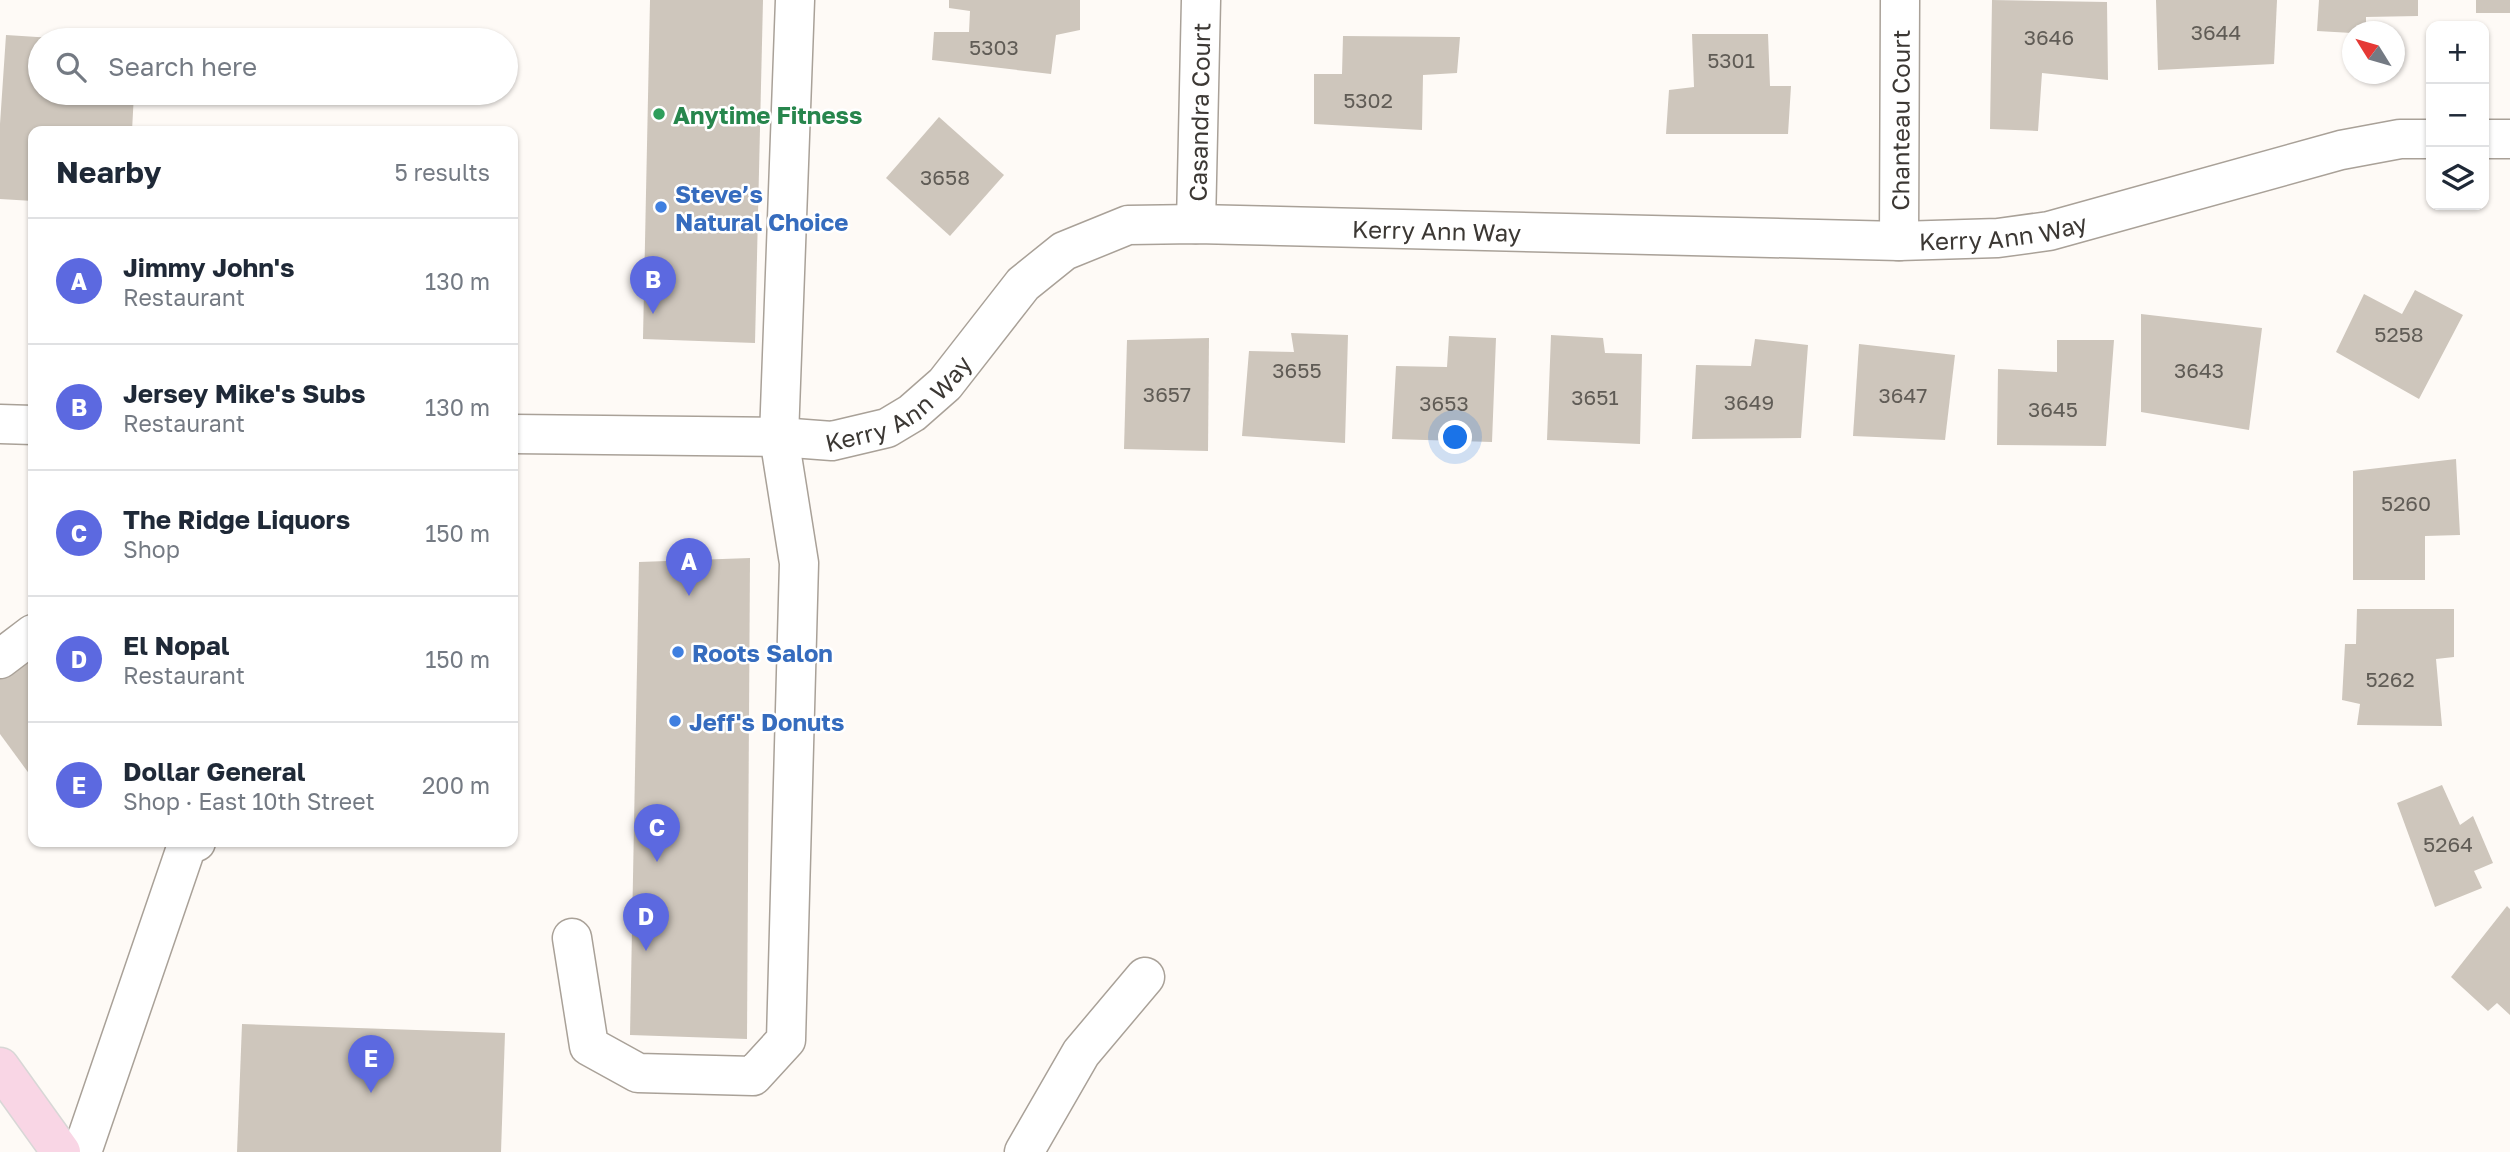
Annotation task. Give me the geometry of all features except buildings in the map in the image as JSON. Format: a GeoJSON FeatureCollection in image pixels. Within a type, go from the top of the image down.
{"type":"FeatureCollection","features":[{"type":"Feature","properties":{"kind":"main road"},"geometry":{"type":"LineString","coordinates":[[0,1067],[61,1152]]}},
{"type":"Feature","properties":{"kind":"street"},"geometry":{"type":"LineString","coordinates":[[572,938],[589,1046],[638,1073],[753,1076],[786,1040],[799,563],[779,437],[795,0]]}},
{"type":"Feature","properties":{"kind":"street","name":"Casandra Court"},"geometry":{"type":"LineString","coordinates":[[1196,224],[1201,0]]}},
{"type":"Feature","properties":{"kind":"street","name":"Chanteau Court"},"geometry":{"type":"LineString","coordinates":[[1899,0],[1899,242]]}},
{"type":"Feature","properties":{"kind":"street","name":"Kerry Ann Way"},"geometry":{"type":"LineString","coordinates":[[518,434],[779,437],[832,441],[887,428],[912,412],[945,384],[1023,284],[1064,251],[1128,225],[1196,224],[1899,242],[1998,238],[2049,231],[2342,150],[2400,139],[2426,139]]}},
{"type":"Feature","properties":{"kind":"street"},"geometry":{"type":"LineString","coordinates":[[2489,139],[2510,139]]}},
{"type":"Feature","properties":{"kind":"street"},"geometry":{"type":"LineString","coordinates":[[0,424],[28,425]]}},
{"type":"Feature","properties":{"kind":"street"},"geometry":{"type":"LineString","coordinates":[[0,659],[28,638]]}},
{"type":"Feature","properties":{"kind":"street"},"geometry":{"type":"LineString","coordinates":[[82,1152],[186,847]]}},
{"type":"Feature","properties":{"kind":"street"},"geometry":{"type":"LineString","coordinates":[[1024,1152],[1081,1054],[1145,977]]}},
{"type":"Feature","properties":{"kind":"place","name":"Anytime Fitness"},"geometry":{"type":"Point","coordinates":[659,114]}},
{"type":"Feature","properties":{"kind":"place","name":"Steve’s Natural Choice"},"geometry":{"type":"Point","coordinates":[661,207]}},
{"type":"Feature","properties":{"kind":"place","name":"Jersey Mike's Subs"},"geometry":{"type":"Point","coordinates":[653,314]}},
{"type":"Feature","properties":{"kind":"place","name":"Jimmy John's"},"geometry":{"type":"Point","coordinates":[689,596]}},
{"type":"Feature","properties":{"kind":"place","name":"Roots Salon"},"geometry":{"type":"Point","coordinates":[678,652]}},
{"type":"Feature","properties":{"kind":"place","name":"Jeff's Donuts"},"geometry":{"type":"Point","coordinates":[675,721]}},
{"type":"Feature","properties":{"kind":"place","name":"The Ridge Liquors"},"geometry":{"type":"Point","coordinates":[657,862]}},
{"type":"Feature","properties":{"kind":"place","name":"El Nopal"},"geometry":{"type":"Point","coordinates":[646,951]}},
{"type":"Feature","properties":{"kind":"place","name":"Dollar General"},"geometry":{"type":"Point","coordinates":[371,1093]}}]}
